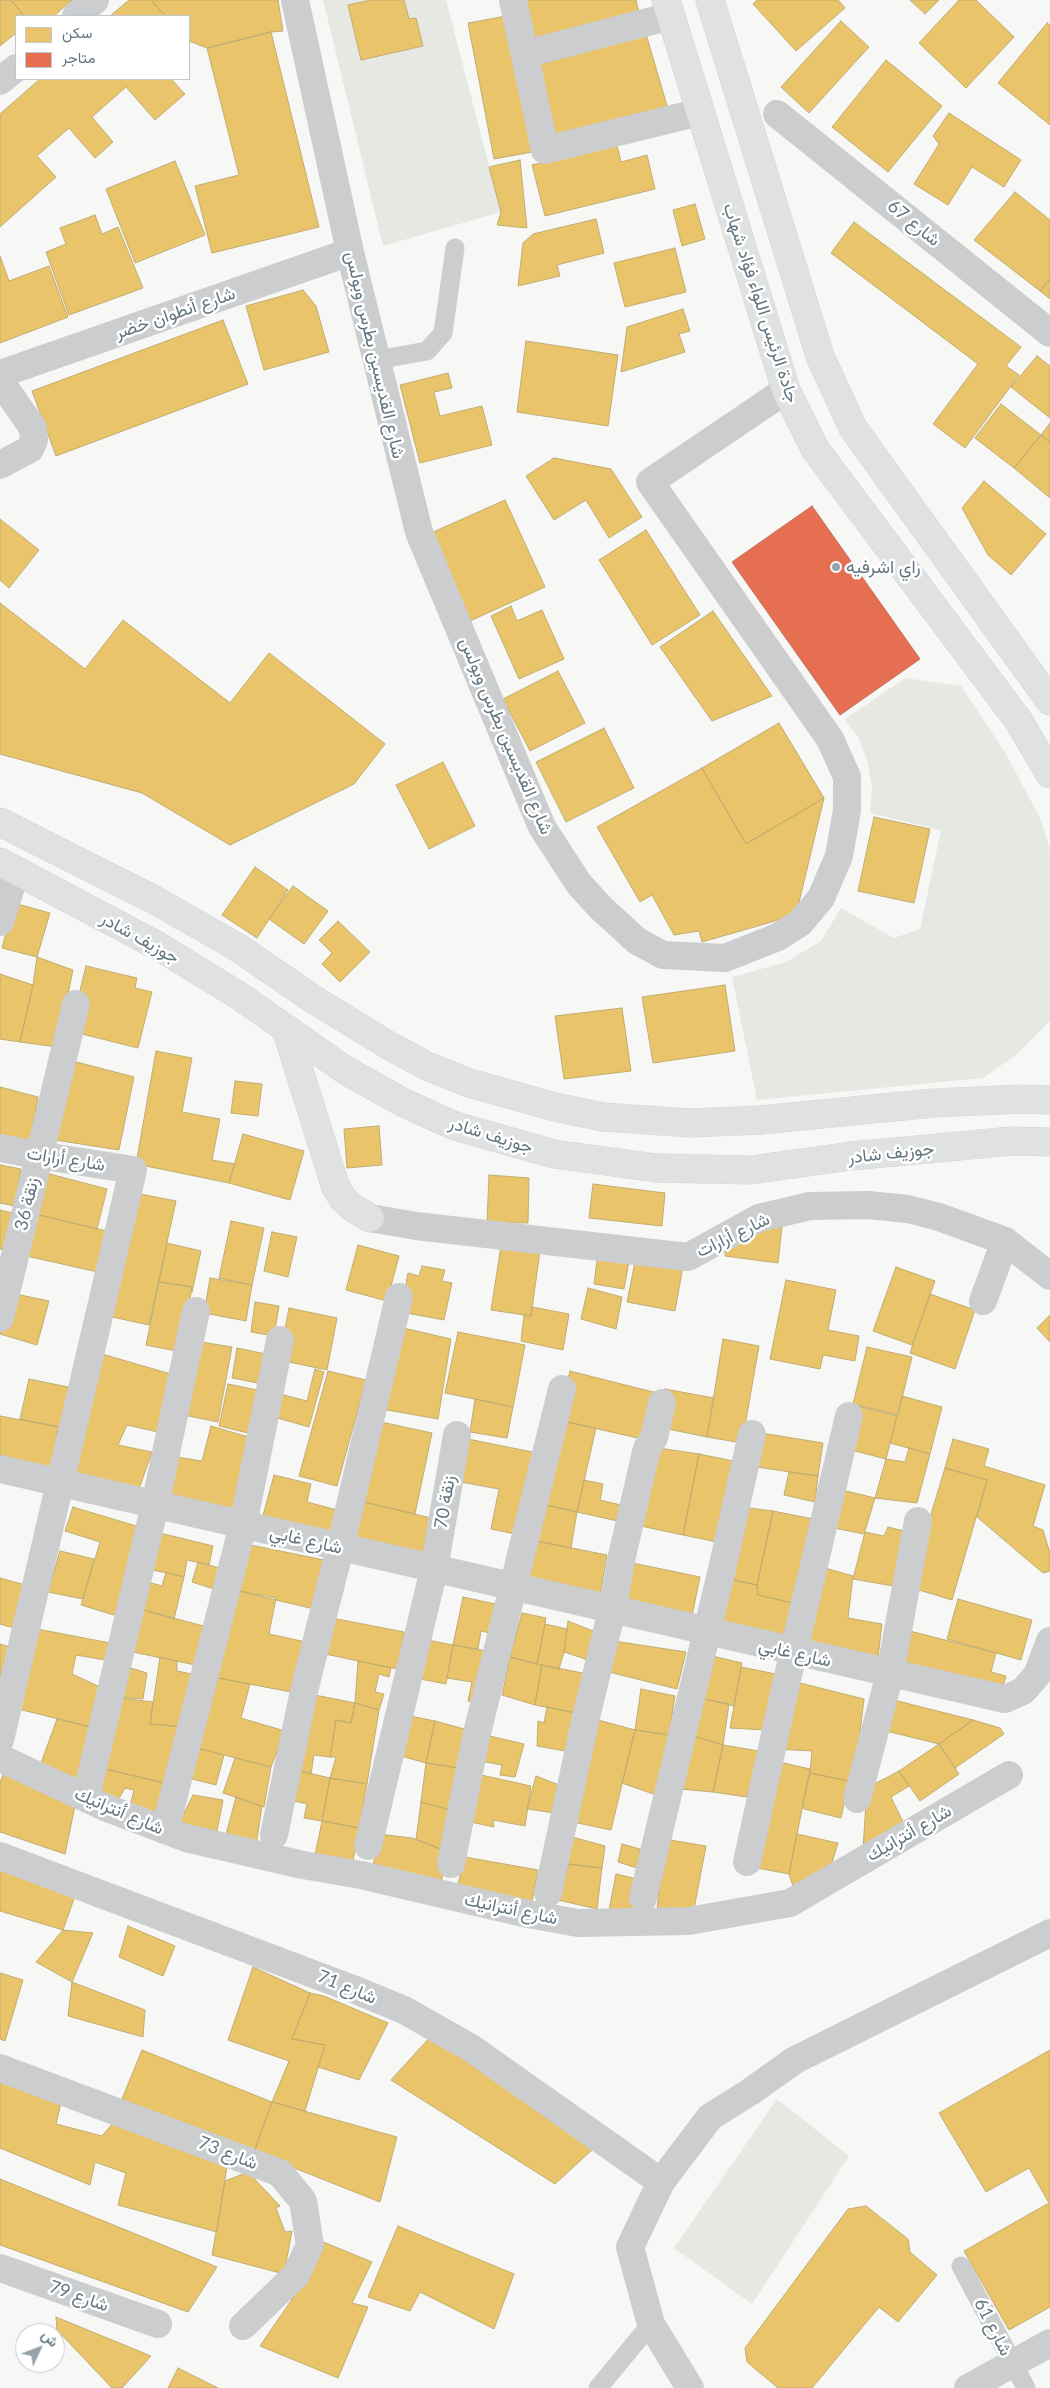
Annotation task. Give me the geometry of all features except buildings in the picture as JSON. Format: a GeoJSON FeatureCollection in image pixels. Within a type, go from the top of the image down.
{"type":"FeatureCollection","features":[{"type":"Feature","properties":{"kind":"highway"},"geometry":{"type":"LineString","coordinates":[[710,0],[820,356],[853,428],[1050,701]]}},
{"type":"Feature","properties":{"kind":"highway","name":"جادة الرئيس اللواء فؤاد شهاب"},"geometry":{"type":"LineString","coordinates":[[669,8],[786,390],[815,449],[1018,720],[1050,774]]}},
{"type":"Feature","properties":{"kind":"highway"},"geometry":{"type":"LineString","coordinates":[[0,822],[154,899],[237,948],[313,999],[388,1045],[427,1066],[468,1083],[539,1103],[603,1117],[691,1123],[761,1120],[934,1103],[1022,1098],[1050,1100]]}},
{"type":"Feature","properties":{"kind":"highway","name":"جوزيف شادر"},"geometry":{"type":"LineString","coordinates":[[8,866],[158,946],[241,997],[345,1070],[404,1103],[455,1126],[554,1154],[656,1168],[751,1170],[1011,1141],[1050,1142]]}},
{"type":"Feature","properties":{"kind":"highway"},"geometry":{"type":"LineString","coordinates":[[286,1029],[335,1185],[343,1199],[353,1208],[370,1218]]}},
{"type":"Feature","properties":{"kind":"street"},"geometry":{"type":"LineString","coordinates":[[77,15],[96,0]]}},
{"type":"Feature","properties":{"kind":"street","name":"شارع القديسين بطرس وبولس"},"geometry":{"type":"LineString","coordinates":[[296,0],[350,252],[419,532],[542,827],[579,884],[600,908],[637,942],[664,955],[725,958],[778,937],[800,923],[821,898],[839,856],[847,810],[847,777],[830,739],[650,482],[786,390]]}},
{"type":"Feature","properties":{"kind":"street"},"geometry":{"type":"LineString","coordinates":[[513,0],[546,150],[700,112]]}},
{"type":"Feature","properties":{"kind":"street"},"geometry":{"type":"LineString","coordinates":[[526,54],[669,8]]}},
{"type":"Feature","properties":{"kind":"street"},"geometry":{"type":"LineString","coordinates":[[0,81],[15,69]]}},
{"type":"Feature","properties":{"kind":"street","name":"شارع 67"},"geometry":{"type":"LineString","coordinates":[[777,114],[1050,333]]}},
{"type":"Feature","properties":{"kind":"street","name":"شارع أنطوان خضر"},"geometry":{"type":"LineString","coordinates":[[0,374],[350,252]]}},
{"type":"Feature","properties":{"kind":"street"},"geometry":{"type":"LineString","coordinates":[[0,381],[32,428],[34,440],[30,449],[0,465]]}},
{"type":"Feature","properties":{"kind":"street"},"geometry":{"type":"LineString","coordinates":[[0,922],[8,866]]}},
{"type":"Feature","properties":{"kind":"street","name":"زنقة 36"},"geometry":{"type":"LineString","coordinates":[[0,1318],[76,1004]]}},
{"type":"Feature","properties":{"kind":"street","name":"شارع أرارات"},"geometry":{"type":"LineString","coordinates":[[0,1148],[38,1156],[133,1170],[60,1484]]}},
{"type":"Feature","properties":{"kind":"street","name":"شارع أرارات"},"geometry":{"type":"LineString","coordinates":[[370,1218],[425,1227],[688,1257],[759,1218],[810,1206],[868,1204],[908,1209],[939,1217],[1005,1241],[1050,1276]]}},
{"type":"Feature","properties":{"kind":"street"},"geometry":{"type":"LineString","coordinates":[[983,1301],[1005,1241]]}},
{"type":"Feature","properties":{"kind":"street"},"geometry":{"type":"LineString","coordinates":[[274,1834],[304,1691],[340,1548],[399,1296]]}},
{"type":"Feature","properties":{"kind":"street"},"geometry":{"type":"LineString","coordinates":[[86,1797],[155,1505],[196,1310]]}},
{"type":"Feature","properties":{"kind":"street"},"geometry":{"type":"LineString","coordinates":[[165,1830],[243,1525],[280,1340]]}},
{"type":"Feature","properties":{"kind":"street"},"geometry":{"type":"LineString","coordinates":[[451,1864],[476,1737],[562,1389]]}},
{"type":"Feature","properties":{"kind":"street"},"geometry":{"type":"LineString","coordinates":[[548,1893],[647,1448],[654,1438],[662,1403]]}},
{"type":"Feature","properties":{"kind":"street"},"geometry":{"type":"LineString","coordinates":[[747,1862],[849,1416]]}},
{"type":"Feature","properties":{"kind":"street"},"geometry":{"type":"LineString","coordinates":[[642,1898],[752,1434]]}},
{"type":"Feature","properties":{"kind":"street","name":"زنقة 70"},"geometry":{"type":"LineString","coordinates":[[368,1846],[434,1569],[457,1435]]}},
{"type":"Feature","properties":{"kind":"street","name":"شارع غابي"},"geometry":{"type":"LineString","coordinates":[[0,1470],[978,1695],[1005,1699],[1023,1691],[1037,1675],[1050,1641]]}},
{"type":"Feature","properties":{"kind":"street"},"geometry":{"type":"LineString","coordinates":[[0,1740],[60,1484]]}},
{"type":"Feature","properties":{"kind":"street"},"geometry":{"type":"LineString","coordinates":[[857,1799],[890,1674],[918,1521]]}},
{"type":"Feature","properties":{"kind":"street","name":"شارع أنترانيك"},"geometry":{"type":"LineString","coordinates":[[0,1758],[106,1808],[186,1838],[303,1865],[444,1893],[537,1916],[578,1923],[689,1921],[790,1903],[1009,1775]]}},
{"type":"Feature","properties":{"kind":"street","name":"شارع 71"},"geometry":{"type":"LineString","coordinates":[[0,1856],[352,1988],[404,2010],[471,2048],[661,2182]]}},
{"type":"Feature","properties":{"kind":"street"},"geometry":{"type":"LineString","coordinates":[[690,2388],[651,2324],[630,2247],[661,2182],[710,2117],[750,2092],[795,2060],[1050,1933]]}},
{"type":"Feature","properties":{"kind":"street","name":"شارع 73"},"geometry":{"type":"LineString","coordinates":[[0,2068],[280,2173],[303,2202],[310,2245],[296,2275],[243,2326]]}},
{"type":"Feature","properties":{"kind":"street","name":"شارع 79"},"geometry":{"type":"LineString","coordinates":[[0,2268],[158,2324]]}},
{"type":"Feature","properties":{"kind":"street"},"geometry":{"type":"LineString","coordinates":[[968,2388],[1050,2343]]}},
{"type":"Feature","properties":{"kind":"lane"},"geometry":{"type":"LineString","coordinates":[[376,360],[427,351],[443,332],[455,248]]}},
{"type":"Feature","properties":{"kind":"lane","name":"شارع 61"},"geometry":{"type":"LineString","coordinates":[[961,2266],[1026,2388]]}},
{"type":"Feature","properties":{"kind":"lane"},"geometry":{"type":"LineString","coordinates":[[598,2388],[651,2324]]}},
{"type":"Feature","properties":{"kind":"shaded area"},"geometry":{"type":"Polygon","coordinates":[[[323,0],[446,0],[501,212],[383,246],[323,0]]]}},
{"type":"Feature","properties":{"kind":"shaded area"},"geometry":{"type":"Polygon","coordinates":[[[905,678],[961,686],[1006,754],[1040,818],[1050,849],[1050,1021],[1017,1054],[983,1078],[757,1100],[732,977],[786,962],[821,941],[841,908],[894,938],[920,929],[941,830],[870,813],[872,786],[867,760],[858,737],[845,719],[905,678]]]}},
{"type":"Feature","properties":{"kind":"shaded area"},"geometry":{"type":"Polygon","coordinates":[[[777,2099],[849,2156],[752,2304],[674,2248],[777,2099]]]}},
{"type":"Feature","properties":{"kind":"place","name":"راي اشرفيه"},"geometry":{"type":"Point","coordinates":[836,567]}}]}
